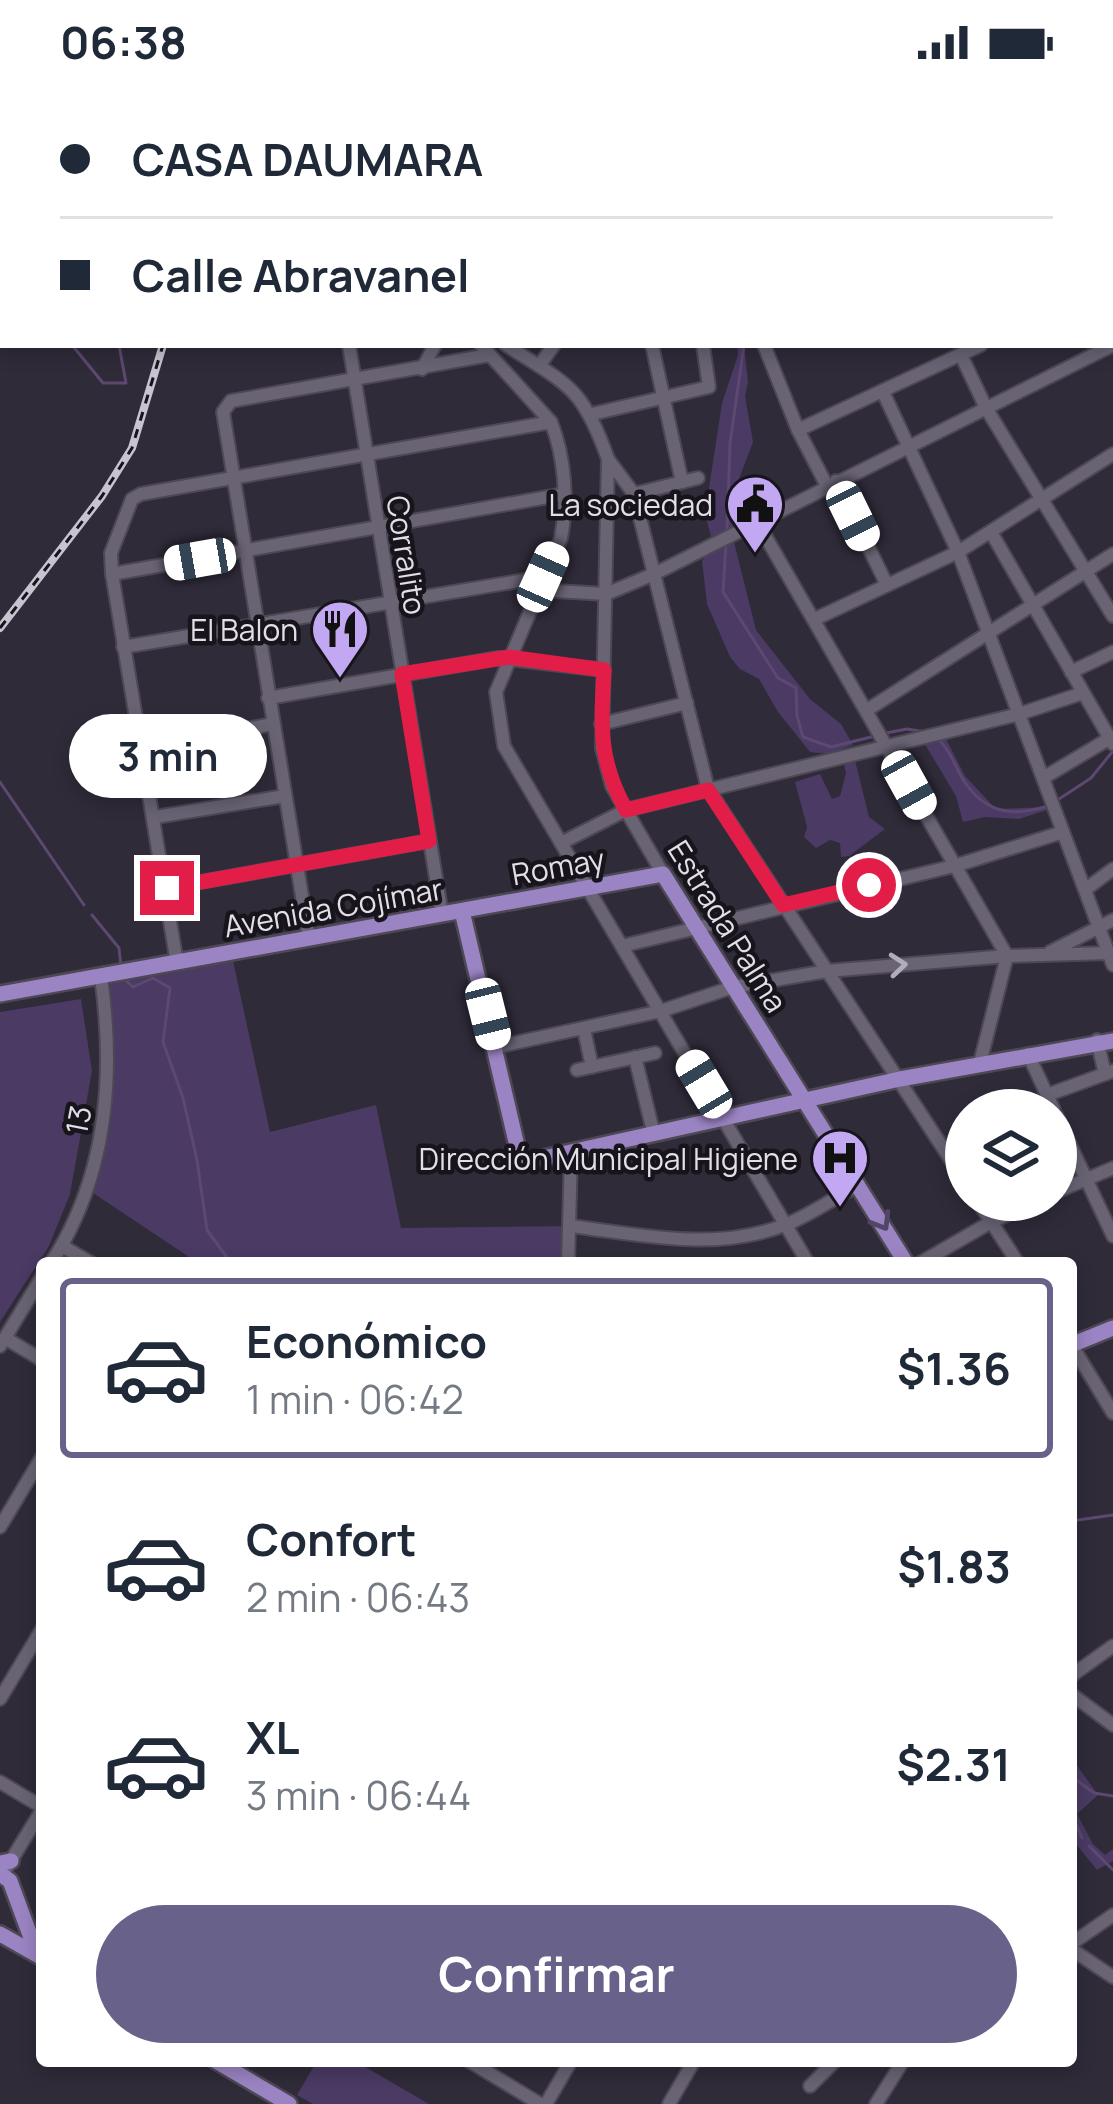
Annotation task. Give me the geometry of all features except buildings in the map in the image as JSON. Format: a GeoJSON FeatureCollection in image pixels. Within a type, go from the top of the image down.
{"type":"FeatureCollection","features":[{"type":"Feature","properties":{"kind":"main road","name":"Romay"},"geometry":{"type":"LineString","coordinates":[[462,911],[663,874]]}},
{"type":"Feature","properties":{"kind":"main road","name":"Estrada Palma"},"geometry":{"type":"LineString","coordinates":[[663,874],[903,1257]]}},
{"type":"Feature","properties":{"kind":"main road","name":"Avenida Cojímar"},"geometry":{"type":"LineString","coordinates":[[0,994],[462,911]]}},
{"type":"Feature","properties":{"kind":"main road"},"geometry":{"type":"LineString","coordinates":[[462,911],[521,1163],[900,1079],[1108,1040]]}},
{"type":"Feature","properties":{"kind":"main road"},"geometry":{"type":"LineString","coordinates":[[1077,1343],[1113,1328]]}},
{"type":"Feature","properties":{"kind":"main road"},"geometry":{"type":"LineString","coordinates":[[3,1869],[36,1946]]}},
{"type":"Feature","properties":{"kind":"main road"},"geometry":{"type":"LineString","coordinates":[[0,1934],[36,1954]]}},
{"type":"Feature","properties":{"kind":"main road"},"geometry":{"type":"LineString","coordinates":[[231,2067],[289,2104]]}},
{"type":"Feature","properties":{"kind":"street","name":"Corralito"},"geometry":{"type":"LineString","coordinates":[[349,348],[442,915]]}},
{"type":"Feature","properties":{"kind":"street"},"geometry":{"type":"LineString","coordinates":[[422,369],[433,348]]}},
{"type":"Feature","properties":{"kind":"street","name":"Estrada Palma"},"geometry":{"type":"LineString","coordinates":[[511,348],[578,393],[592,414],[608,459],[601,724],[606,768],[663,874]]}},
{"type":"Feature","properties":{"kind":"street"},"geometry":{"type":"LineString","coordinates":[[539,366],[552,348]]}},
{"type":"Feature","properties":{"kind":"street"},"geometry":{"type":"LineString","coordinates":[[653,348],[682,482]]}},
{"type":"Feature","properties":{"kind":"street"},"geometry":{"type":"LineString","coordinates":[[592,414],[710,386],[704,348]]}},
{"type":"Feature","properties":{"kind":"street"},"geometry":{"type":"LineString","coordinates":[[765,348],[798,430],[887,585]]}},
{"type":"Feature","properties":{"kind":"street"},"geometry":{"type":"LineString","coordinates":[[798,430],[975,348]]}},
{"type":"Feature","properties":{"kind":"street"},"geometry":{"type":"LineString","coordinates":[[309,939],[254,623],[225,406],[231,400],[422,369],[485,350],[551,422],[566,512],[561,538],[496,692],[504,746],[804,1257]]}},
{"type":"Feature","properties":{"kind":"street"},"geometry":{"type":"LineString","coordinates":[[122,647],[390,602],[541,583],[606,594],[1109,350]]}},
{"type":"Feature","properties":{"kind":"street"},"geometry":{"type":"LineString","coordinates":[[961,355],[986,408],[1113,616]]}},
{"type":"Feature","properties":{"kind":"street"},"geometry":{"type":"LineString","coordinates":[[496,1047],[661,1011],[733,987],[827,971],[1046,954],[1111,959],[958,552],[884,392]]}},
{"type":"Feature","properties":{"kind":"street"},"geometry":{"type":"LineString","coordinates":[[177,963],[112,574],[111,553],[131,499],[551,422]]}},
{"type":"Feature","properties":{"kind":"street"},"geometry":{"type":"LineString","coordinates":[[815,619],[958,552],[1113,454]]}},
{"type":"Feature","properties":{"kind":"street"},"geometry":{"type":"LineString","coordinates":[[608,459],[634,494],[708,790],[945,1150]]}},
{"type":"Feature","properties":{"kind":"street"},"geometry":{"type":"LineString","coordinates":[[634,494],[698,478]]}},
{"type":"Feature","properties":{"kind":"street"},"geometry":{"type":"LineString","coordinates":[[112,574],[565,494]]}},
{"type":"Feature","properties":{"kind":"street"},"geometry":{"type":"LineString","coordinates":[[756,520],[1007,956],[980,1063]]}},
{"type":"Feature","properties":{"kind":"street"},"geometry":{"type":"LineString","coordinates":[[991,532],[1112,740],[1043,778]]}},
{"type":"Feature","properties":{"kind":"street"},"geometry":{"type":"LineString","coordinates":[[867,710],[1113,554]]}},
{"type":"Feature","properties":{"kind":"street"},"geometry":{"type":"LineString","coordinates":[[1071,672],[1113,652]]}},
{"type":"Feature","properties":{"kind":"street"},"geometry":{"type":"LineString","coordinates":[[268,698],[509,657],[604,670]]}},
{"type":"Feature","properties":{"kind":"street"},"geometry":{"type":"LineString","coordinates":[[561,843],[626,810],[1019,714],[1083,693]]}},
{"type":"Feature","properties":{"kind":"street"},"geometry":{"type":"LineString","coordinates":[[601,724],[687,703]]}},
{"type":"Feature","properties":{"kind":"street"},"geometry":{"type":"LineString","coordinates":[[142,750],[272,724]]}},
{"type":"Feature","properties":{"kind":"street"},"geometry":{"type":"LineString","coordinates":[[155,817],[285,796]]}},
{"type":"Feature","properties":{"kind":"street"},"geometry":{"type":"LineString","coordinates":[[622,946],[954,866],[1063,832]]}},
{"type":"Feature","properties":{"kind":"street"},"geometry":{"type":"LineString","coordinates":[[167,888],[429,841]]}},
{"type":"Feature","properties":{"kind":"street"},"geometry":{"type":"LineString","coordinates":[[1086,889],[1113,869]]}},
{"type":"Feature","properties":{"kind":"street"},"geometry":{"type":"LineString","coordinates":[[1046,954],[1113,920]]}},
{"type":"Feature","properties":{"kind":"street","name":"13"},"geometry":{"type":"LineString","coordinates":[[55,1257],[87,1189],[107,1112],[115,974]]}},
{"type":"Feature","properties":{"kind":"street"},"geometry":{"type":"LineString","coordinates":[[584,1029],[585,1069],[655,1053]]}},
{"type":"Feature","properties":{"kind":"street"},"geometry":{"type":"LineString","coordinates":[[1063,1089],[1109,1072],[1108,1040]]}},
{"type":"Feature","properties":{"kind":"street"},"geometry":{"type":"LineString","coordinates":[[1028,1054],[1044,1089]]}},
{"type":"Feature","properties":{"kind":"street"},"geometry":{"type":"LineString","coordinates":[[635,1058],[654,1135]]}},
{"type":"Feature","properties":{"kind":"street"},"geometry":{"type":"LineString","coordinates":[[568,1257],[571,1153]]}},
{"type":"Feature","properties":{"kind":"street"},"geometry":{"type":"LineString","coordinates":[[1077,1158],[1113,1236]]}},
{"type":"Feature","properties":{"kind":"street"},"geometry":{"type":"LineString","coordinates":[[1077,1183],[1113,1168]]}},
{"type":"Feature","properties":{"kind":"street"},"geometry":{"type":"LineString","coordinates":[[570,1226],[698,1242],[723,1240],[785,1225],[860,1184]]}},
{"type":"Feature","properties":{"kind":"street"},"geometry":{"type":"LineString","coordinates":[[930,1257],[991,1222],[1014,1257]]}},
{"type":"Feature","properties":{"kind":"street"},"geometry":{"type":"LineString","coordinates":[[62,1246],[81,1257]]}},
{"type":"Feature","properties":{"kind":"street"},"geometry":{"type":"LineString","coordinates":[[36,1287],[2,1342],[36,1357]]}},
{"type":"Feature","properties":{"kind":"street"},"geometry":{"type":"LineString","coordinates":[[1077,1355],[1113,1412]]}},
{"type":"Feature","properties":{"kind":"street"},"geometry":{"type":"LineString","coordinates":[[0,1527],[36,1467]]}},
{"type":"Feature","properties":{"kind":"street"},"geometry":{"type":"LineString","coordinates":[[0,1699],[36,1638]]}},
{"type":"Feature","properties":{"kind":"street"},"geometry":{"type":"LineString","coordinates":[[1077,1672],[1113,1646]]}},
{"type":"Feature","properties":{"kind":"street"},"geometry":{"type":"LineString","coordinates":[[1077,1698],[1113,1724]]}},
{"type":"Feature","properties":{"kind":"street"},"geometry":{"type":"LineString","coordinates":[[0,1782],[36,1804]]}},
{"type":"Feature","properties":{"kind":"street"},"geometry":{"type":"LineString","coordinates":[[3,1869],[36,1817]]}},
{"type":"Feature","properties":{"kind":"street"},"geometry":{"type":"LineString","coordinates":[[1077,1942],[1113,1915]]}},
{"type":"Feature","properties":{"kind":"street"},"geometry":{"type":"LineString","coordinates":[[1077,1951],[1113,1976]]}},
{"type":"Feature","properties":{"kind":"street"},"geometry":{"type":"LineString","coordinates":[[479,2067],[543,2104],[568,2067]]}},
{"type":"Feature","properties":{"kind":"street"},"geometry":{"type":"LineString","coordinates":[[669,2104],[691,2067]]}},
{"type":"Feature","properties":{"kind":"street"},"geometry":{"type":"LineString","coordinates":[[810,2086],[829,2067]]}},
{"type":"Feature","properties":{"kind":"street"},"geometry":{"type":"LineString","coordinates":[[876,2104],[899,2067]]}},
{"type":"Feature","properties":{"kind":"shaded area"},"geometry":{"type":"Polygon","coordinates":[[[737,348],[744,348],[745,396],[753,442],[736,487],[732,534],[756,630],[810,699],[841,724],[853,745],[828,754],[810,752],[759,679],[730,657],[707,604],[702,561],[713,544],[705,514],[722,403],[737,348]]]}},
{"type":"Feature","properties":{"kind":"shaded area"},"geometry":{"type":"Polygon","coordinates":[[[944,735],[965,776],[996,809],[1047,810],[1019,819],[985,817],[963,822],[956,796],[923,741],[944,735]]]}},
{"type":"Feature","properties":{"kind":"shaded area"},"geometry":{"type":"Polygon","coordinates":[[[855,760],[869,817],[885,829],[841,857],[840,843],[830,840],[816,848],[804,837],[807,827],[795,782],[820,774],[832,799],[840,796],[846,773],[843,761],[855,760]]]}},
{"type":"Feature","properties":{"kind":"shaded area"},"geometry":{"type":"Polygon","coordinates":[[[232,956],[270,1132],[376,1105],[401,1228],[570,1226],[568,1257],[189,1257],[87,1189],[107,1111],[104,981],[232,956]]]}},
{"type":"Feature","properties":{"kind":"shaded area"},"geometry":{"type":"Polygon","coordinates":[[[81,999],[92,1071],[70,1194],[49,1246],[42,1257],[36,1257],[36,1266],[0,1322],[0,1012],[81,999]]]}},
{"type":"Feature","properties":{"kind":"shaded area"},"geometry":{"type":"Polygon","coordinates":[[[1077,1765],[1098,1795],[1077,1814],[1077,1765]]]}},
{"type":"Feature","properties":{"kind":"shaded area"},"geometry":{"type":"Polygon","coordinates":[[[1077,1814],[1093,1844],[1105,1855],[1113,1849],[1113,1861],[1097,1870],[1077,1845],[1077,1814]]]}},
{"type":"Feature","properties":{"kind":"shaded area"},"geometry":{"type":"Polygon","coordinates":[[[313,2067],[365,2067],[429,2104],[313,2104],[297,2095],[313,2067]]]}},
{"type":"Feature","properties":{"kind":"waterway"},"geometry":{"type":"LineString","coordinates":[[74,348],[103,383],[126,383],[120,348]]}},
{"type":"Feature","properties":{"kind":"waterway"},"geometry":{"type":"LineString","coordinates":[[727,534],[730,443],[744,348]]}},
{"type":"Feature","properties":{"kind":"waterway"},"geometry":{"type":"LineString","coordinates":[[726,543],[723,592],[778,678],[796,688],[803,737],[831,747],[875,736]]}},
{"type":"Feature","properties":{"kind":"waterway"},"geometry":{"type":"LineString","coordinates":[[886,733],[926,732]]}},
{"type":"Feature","properties":{"kind":"waterway"},"geometry":{"type":"LineString","coordinates":[[939,740],[981,800],[1012,812],[1048,806]]}},
{"type":"Feature","properties":{"kind":"waterway"},"geometry":{"type":"LineString","coordinates":[[1056,801],[1091,778],[1113,751]]}},
{"type":"Feature","properties":{"kind":"waterway"},"geometry":{"type":"LineString","coordinates":[[0,782],[84,905]]}},
{"type":"Feature","properties":{"kind":"waterway"},"geometry":{"type":"LineString","coordinates":[[92,915],[119,948],[121,967]]}},
{"type":"Feature","properties":{"kind":"waterway"},"geometry":{"type":"LineString","coordinates":[[122,977],[133,987],[153,978],[170,988],[163,1042],[183,1098],[207,1230],[227,1257]]}},
{"type":"Feature","properties":{"kind":"waterway"},"geometry":{"type":"LineString","coordinates":[[1077,1520],[1113,1515]]}},
{"type":"Feature","properties":{"kind":"waterway"},"geometry":{"type":"LineString","coordinates":[[1077,1780],[1094,1793],[1113,1796]]}},
{"type":"Feature","properties":{"kind":"waterway"},"geometry":{"type":"LineString","coordinates":[[1077,1826],[1082,1838]]}},
{"type":"Feature","properties":{"kind":"waterway"},"geometry":{"type":"LineString","coordinates":[[1089,1846],[1113,1870]]}},
{"type":"Feature","properties":{"kind":"railway"},"geometry":{"type":"LineString","coordinates":[[0,628],[102,496],[132,448],[162,348]]}},
{"type":"Feature","properties":{"kind":"place","name":"La sociedad"},"geometry":{"type":"Point","coordinates":[755,555]}},
{"type":"Feature","properties":{"kind":"place","name":"El Balon"},"geometry":{"type":"Point","coordinates":[340,680]}},
{"type":"Feature","properties":{"kind":"place","name":"Dirección Municipal Higiene"},"geometry":{"type":"Point","coordinates":[840,1209]}},
{"type":"Feature","properties":{"kind":"route"},"geometry":{"type":"LineString","coordinates":[[167,888],[429,841],[402,674],[509,657],[604,670],[602,748],[612,786],[626,810],[708,790],[783,905],[869,885]]}}]}
